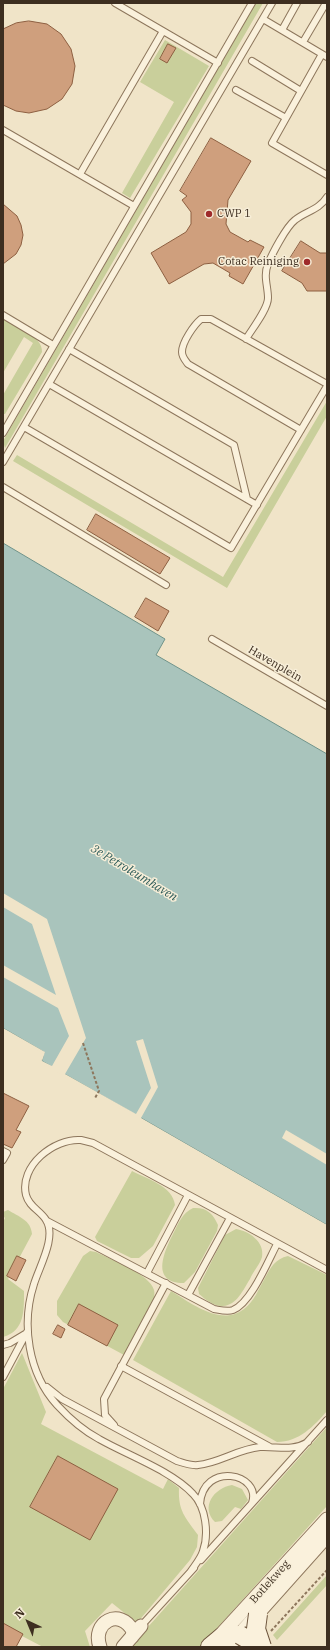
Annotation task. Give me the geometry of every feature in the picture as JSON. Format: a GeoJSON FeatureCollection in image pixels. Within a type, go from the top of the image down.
{"type":"FeatureCollection","features":[{"type":"Feature","properties":{"kind":"main road"},"geometry":{"type":"LineString","coordinates":[[258,1614],[256,1630],[264,1643]]}},
{"type":"Feature","properties":{"kind":"main road"},"geometry":{"type":"LineString","coordinates":[[220,1644],[264,1643]]}},
{"type":"Feature","properties":{"kind":"street","name":"Botlekweg"},"geometry":{"type":"LineString","coordinates":[[220,1644],[327,1519]]}},
{"type":"Feature","properties":{"kind":"street","name":"Botlekweg"},"geometry":{"type":"LineString","coordinates":[[220,1644],[258,1614],[327,1536]]}},
{"type":"Feature","properties":{"kind":"street"},"geometry":{"type":"LineString","coordinates":[[100,1647],[98,1637],[99,1631],[108,1621],[115,1618],[126,1622],[133,1631],[132,1637]]}},
{"type":"Feature","properties":{"kind":"street"},"geometry":{"type":"LineString","coordinates":[[123,1647],[141,1626]]}},
{"type":"Feature","properties":{"kind":"lane"},"geometry":{"type":"LineString","coordinates":[[115,3],[218,63]]}},
{"type":"Feature","properties":{"kind":"lane"},"geometry":{"type":"LineString","coordinates":[[3,433],[252,3]]}},
{"type":"Feature","properties":{"kind":"lane"},"geometry":{"type":"LineString","coordinates":[[3,462],[272,3]]}},
{"type":"Feature","properties":{"kind":"lane"},"geometry":{"type":"LineString","coordinates":[[282,30],[297,3]]}},
{"type":"Feature","properties":{"kind":"lane"},"geometry":{"type":"LineString","coordinates":[[303,42],[326,3]]}},
{"type":"Feature","properties":{"kind":"lane"},"geometry":{"type":"LineString","coordinates":[[263,19],[324,55],[301,90],[272,143],[327,175]]}},
{"type":"Feature","properties":{"kind":"lane"},"geometry":{"type":"LineString","coordinates":[[80,174],[163,31]]}},
{"type":"Feature","properties":{"kind":"lane"},"geometry":{"type":"LineString","coordinates":[[252,61],[301,90]]}},
{"type":"Feature","properties":{"kind":"lane"},"geometry":{"type":"LineString","coordinates":[[236,90],[286,118]]}},
{"type":"Feature","properties":{"kind":"lane"},"geometry":{"type":"LineString","coordinates":[[3,130],[134,206]]}},
{"type":"Feature","properties":{"kind":"lane"},"geometry":{"type":"LineString","coordinates":[[246,339],[266,306],[268,299],[265,276],[268,264],[284,234],[293,221],[302,214],[315,210],[327,197]]}},
{"type":"Feature","properties":{"kind":"lane"},"geometry":{"type":"LineString","coordinates":[[3,315],[54,345]]}},
{"type":"Feature","properties":{"kind":"lane"},"geometry":{"type":"LineString","coordinates":[[24,427],[231,548],[301,430],[327,385],[211,319],[201,318],[196,322],[183,346],[184,358],[188,364],[301,430]]}},
{"type":"Feature","properties":{"kind":"lane"},"geometry":{"type":"LineString","coordinates":[[70,349],[234,445],[247,499]]}},
{"type":"Feature","properties":{"kind":"lane"},"geometry":{"type":"LineString","coordinates":[[49,384],[257,504]]}},
{"type":"Feature","properties":{"kind":"lane"},"geometry":{"type":"LineString","coordinates":[[3,487],[166,585]]}},
{"type":"Feature","properties":{"kind":"lane","name":"Havenplein"},"geometry":{"type":"LineString","coordinates":[[212,639],[327,706]]}},
{"type":"Feature","properties":{"kind":"lane"},"geometry":{"type":"LineString","coordinates":[[277,1244],[248,1297],[233,1310],[223,1311],[214,1309],[47,1221],[30,1204],[26,1197],[25,1188],[28,1175],[38,1158],[57,1145],[70,1141],[81,1140],[93,1143],[327,1270]]}},
{"type":"Feature","properties":{"kind":"lane"},"geometry":{"type":"LineString","coordinates":[[3,1151],[7,1153],[3,1160]]}},
{"type":"Feature","properties":{"kind":"lane"},"geometry":{"type":"LineString","coordinates":[[147,1273],[188,1195]]}},
{"type":"Feature","properties":{"kind":"lane"},"geometry":{"type":"LineString","coordinates":[[188,1295],[230,1218]]}},
{"type":"Feature","properties":{"kind":"lane"},"geometry":{"type":"LineString","coordinates":[[47,1221],[49,1234],[45,1257],[34,1284],[28,1310],[26,1332],[41,1382],[57,1405],[76,1423],[98,1438],[180,1482],[194,1494],[200,1505],[205,1522],[207,1538],[203,1552],[191,1571]]}},
{"type":"Feature","properties":{"kind":"lane"},"geometry":{"type":"LineString","coordinates":[[120,1430],[108,1419],[104,1408],[104,1399],[166,1283]]}},
{"type":"Feature","properties":{"kind":"lane"},"geometry":{"type":"LineString","coordinates":[[3,1345],[10,1343],[26,1332]]}},
{"type":"Feature","properties":{"kind":"lane"},"geometry":{"type":"LineString","coordinates":[[3,1377],[26,1332]]}},
{"type":"Feature","properties":{"kind":"lane"},"geometry":{"type":"LineString","coordinates":[[121,1366],[273,1448]]}},
{"type":"Feature","properties":{"kind":"lane"},"geometry":{"type":"LineString","coordinates":[[41,1382],[62,1399],[177,1461],[189,1465],[198,1466],[255,1448],[291,1449],[308,1442]]}},
{"type":"Feature","properties":{"kind":"lane"},"geometry":{"type":"LineString","coordinates":[[141,1626],[327,1420]]}},
{"type":"Feature","properties":{"kind":"lane"},"geometry":{"type":"LineString","coordinates":[[200,1505],[200,1497],[205,1488],[214,1480],[224,1475],[233,1475],[250,1487],[253,1495],[250,1506]]}},
{"type":"Feature","properties":{"kind":"path"},"geometry":{"type":"LineString","coordinates":[[83,1043],[99,1091],[95,1098]]}},
{"type":"Feature","properties":{"kind":"path"},"geometry":{"type":"LineString","coordinates":[[264,1643],[327,1570]]}},
{"type":"Feature","properties":{"kind":"green space"},"geometry":{"type":"Polygon","coordinates":[[[256,3],[263,3],[5,448],[3,441],[256,3]]]}},
{"type":"Feature","properties":{"kind":"green space"},"geometry":{"type":"Polygon","coordinates":[[[165,40],[209,66],[130,198],[122,193],[174,102],[140,82],[165,40]]]}},
{"type":"Feature","properties":{"kind":"green space"},"geometry":{"type":"Polygon","coordinates":[[[3,319],[33,336],[41,346],[42,352],[5,414],[3,414],[3,395],[33,343],[24,337],[3,373],[3,319]]]}},
{"type":"Feature","properties":{"kind":"green space"},"geometry":{"type":"Polygon","coordinates":[[[327,401],[327,416],[227,588],[13,461],[17,455],[223,577],[327,401]]]}},
{"type":"Feature","properties":{"kind":"green space"},"geometry":{"type":"Polygon","coordinates":[[[132,1171],[152,1180],[164,1188],[170,1193],[175,1205],[153,1246],[139,1258],[131,1258],[97,1241],[95,1237],[132,1171]]]}},
{"type":"Feature","properties":{"kind":"green space"},"geometry":{"type":"Polygon","coordinates":[[[193,1208],[205,1210],[211,1214],[218,1225],[217,1231],[195,1272],[184,1283],[173,1282],[167,1278],[163,1272],[162,1265],[166,1249],[181,1219],[189,1210],[193,1208]]]}},
{"type":"Feature","properties":{"kind":"green space"},"geometry":{"type":"Polygon","coordinates":[[[8,1210],[27,1222],[32,1234],[8,1279],[24,1291],[22,1319],[16,1330],[3,1337],[3,1222],[5,1218],[3,1216],[3,1212],[8,1210]]]}},
{"type":"Feature","properties":{"kind":"green space"},"geometry":{"type":"Polygon","coordinates":[[[236,1229],[246,1232],[259,1242],[262,1257],[245,1288],[236,1300],[228,1305],[220,1306],[210,1302],[199,1294],[198,1288],[225,1235],[236,1229]]]}},
{"type":"Feature","properties":{"kind":"green space"},"geometry":{"type":"Polygon","coordinates":[[[90,1251],[96,1252],[138,1273],[151,1284],[154,1290],[154,1299],[124,1355],[63,1322],[57,1315],[57,1301],[83,1256],[90,1251]]]}},
{"type":"Feature","properties":{"kind":"green space"},"geometry":{"type":"Polygon","coordinates":[[[288,1256],[327,1275],[327,1411],[305,1432],[292,1439],[277,1442],[133,1360],[171,1291],[206,1311],[216,1314],[235,1314],[251,1303],[269,1270],[274,1264],[280,1259],[288,1256]]]}},
{"type":"Feature","properties":{"kind":"green space"},"geometry":{"type":"Polygon","coordinates":[[[22,1353],[46,1412],[41,1424],[163,1489],[168,1479],[179,1488],[180,1503],[183,1513],[198,1535],[197,1547],[190,1560],[137,1623],[112,1603],[85,1631],[90,1647],[43,1647],[3,1626],[3,1389],[22,1353]]]}},
{"type":"Feature","properties":{"kind":"green space"},"geometry":{"type":"Polygon","coordinates":[[[327,1427],[327,1506],[200,1647],[130,1647],[327,1427]]]}},
{"type":"Feature","properties":{"kind":"green space"},"geometry":{"type":"Polygon","coordinates":[[[232,1485],[242,1489],[248,1500],[241,1509],[235,1507],[222,1521],[215,1522],[209,1510],[211,1499],[220,1490],[232,1485]]]}},
{"type":"Feature","properties":{"kind":"green space"},"geometry":{"type":"Polygon","coordinates":[[[327,1575],[327,1585],[277,1640],[273,1635],[327,1575]]]}},
{"type":"Feature","properties":{"kind":"water","name":"3e Petroleumhaven"},"geometry":{"type":"Polygon","coordinates":[[[3,543],[165,639],[156,655],[327,754],[327,1225],[42,1061],[44,1052],[3,1028],[3,543]]]}},
{"type":"Feature","properties":{"kind":"pier"},"geometry":{"type":"Polygon","coordinates":[[[3,893],[47,919],[86,1038],[65,1074],[136,1114],[151,1088],[136,1041],[143,1039],[158,1087],[141,1118],[327,1225],[327,1227],[41,1063],[42,1053],[3,1031],[3,1028],[45,1052],[42,1061],[52,1066],[69,1036],[58,1008],[3,977],[3,965],[56,995],[32,924],[3,907],[3,893]]]}},
{"type":"Feature","properties":{"kind":"pier"},"geometry":{"type":"Polygon","coordinates":[[[286,1130],[327,1154],[327,1165],[282,1138],[286,1130]]]}},
{"type":"Feature","properties":{"kind":"building"},"geometry":{"type":"Polygon","coordinates":[[[29,21],[47,24],[61,34],[71,49],[75,66],[72,84],[62,99],[47,109],[29,113],[16,111],[3,105],[3,29],[16,23],[29,21]]]}},
{"type":"Feature","properties":{"kind":"building"},"geometry":{"type":"Polygon","coordinates":[[[168,44],[176,48],[167,63],[160,59],[168,44]]]}},
{"type":"Feature","properties":{"kind":"building","name":"CWP 1"},"geometry":{"type":"Polygon","coordinates":[[[211,138],[251,161],[228,200],[226,224],[230,232],[248,242],[250,240],[264,247],[243,284],[229,276],[230,273],[213,263],[204,264],[169,284],[151,253],[186,232],[191,224],[191,212],[182,200],[187,196],[180,191],[211,138]]]}},
{"type":"Feature","properties":{"kind":"building"},"geometry":{"type":"Polygon","coordinates":[[[3,204],[17,216],[23,235],[21,245],[16,254],[3,264],[3,204]]]}},
{"type":"Feature","properties":{"kind":"building","name":"Cotac Reiniging"},"geometry":{"type":"Polygon","coordinates":[[[301,241],[320,253],[327,253],[327,291],[307,291],[302,283],[282,271],[301,241]]]}},
{"type":"Feature","properties":{"kind":"building"},"geometry":{"type":"Polygon","coordinates":[[[96,514],[170,558],[160,574],[87,530],[96,514]]]}},
{"type":"Feature","properties":{"kind":"building"},"geometry":{"type":"Polygon","coordinates":[[[146,598],[169,611],[158,631],[135,617],[146,598]]]}},
{"type":"Feature","properties":{"kind":"building"},"geometry":{"type":"Polygon","coordinates":[[[3,1093],[29,1106],[16,1130],[21,1132],[12,1148],[3,1144],[3,1093]]]}},
{"type":"Feature","properties":{"kind":"building"},"geometry":{"type":"Polygon","coordinates":[[[17,1256],[26,1260],[16,1281],[7,1276],[17,1256]]]}},
{"type":"Feature","properties":{"kind":"building"},"geometry":{"type":"Polygon","coordinates":[[[79,1304],[118,1325],[107,1346],[68,1325],[79,1304]]]}},
{"type":"Feature","properties":{"kind":"building"},"geometry":{"type":"Polygon","coordinates":[[[58,1325],[65,1329],[61,1338],[53,1334],[58,1325]]]}},
{"type":"Feature","properties":{"kind":"building"},"geometry":{"type":"Polygon","coordinates":[[[58,1456],[118,1489],[90,1540],[30,1507],[58,1456]]]}},
{"type":"Feature","properties":{"kind":"building"},"geometry":{"type":"Polygon","coordinates":[[[3,1623],[23,1634],[16,1647],[3,1647],[3,1623]]]}},
{"type":"Feature","properties":{"kind":"place","name":"CWP 1"},"geometry":{"type":"Point","coordinates":[209,214]}},
{"type":"Feature","properties":{"kind":"place","name":"Cotac Reiniging"},"geometry":{"type":"Point","coordinates":[307,262]}}]}
